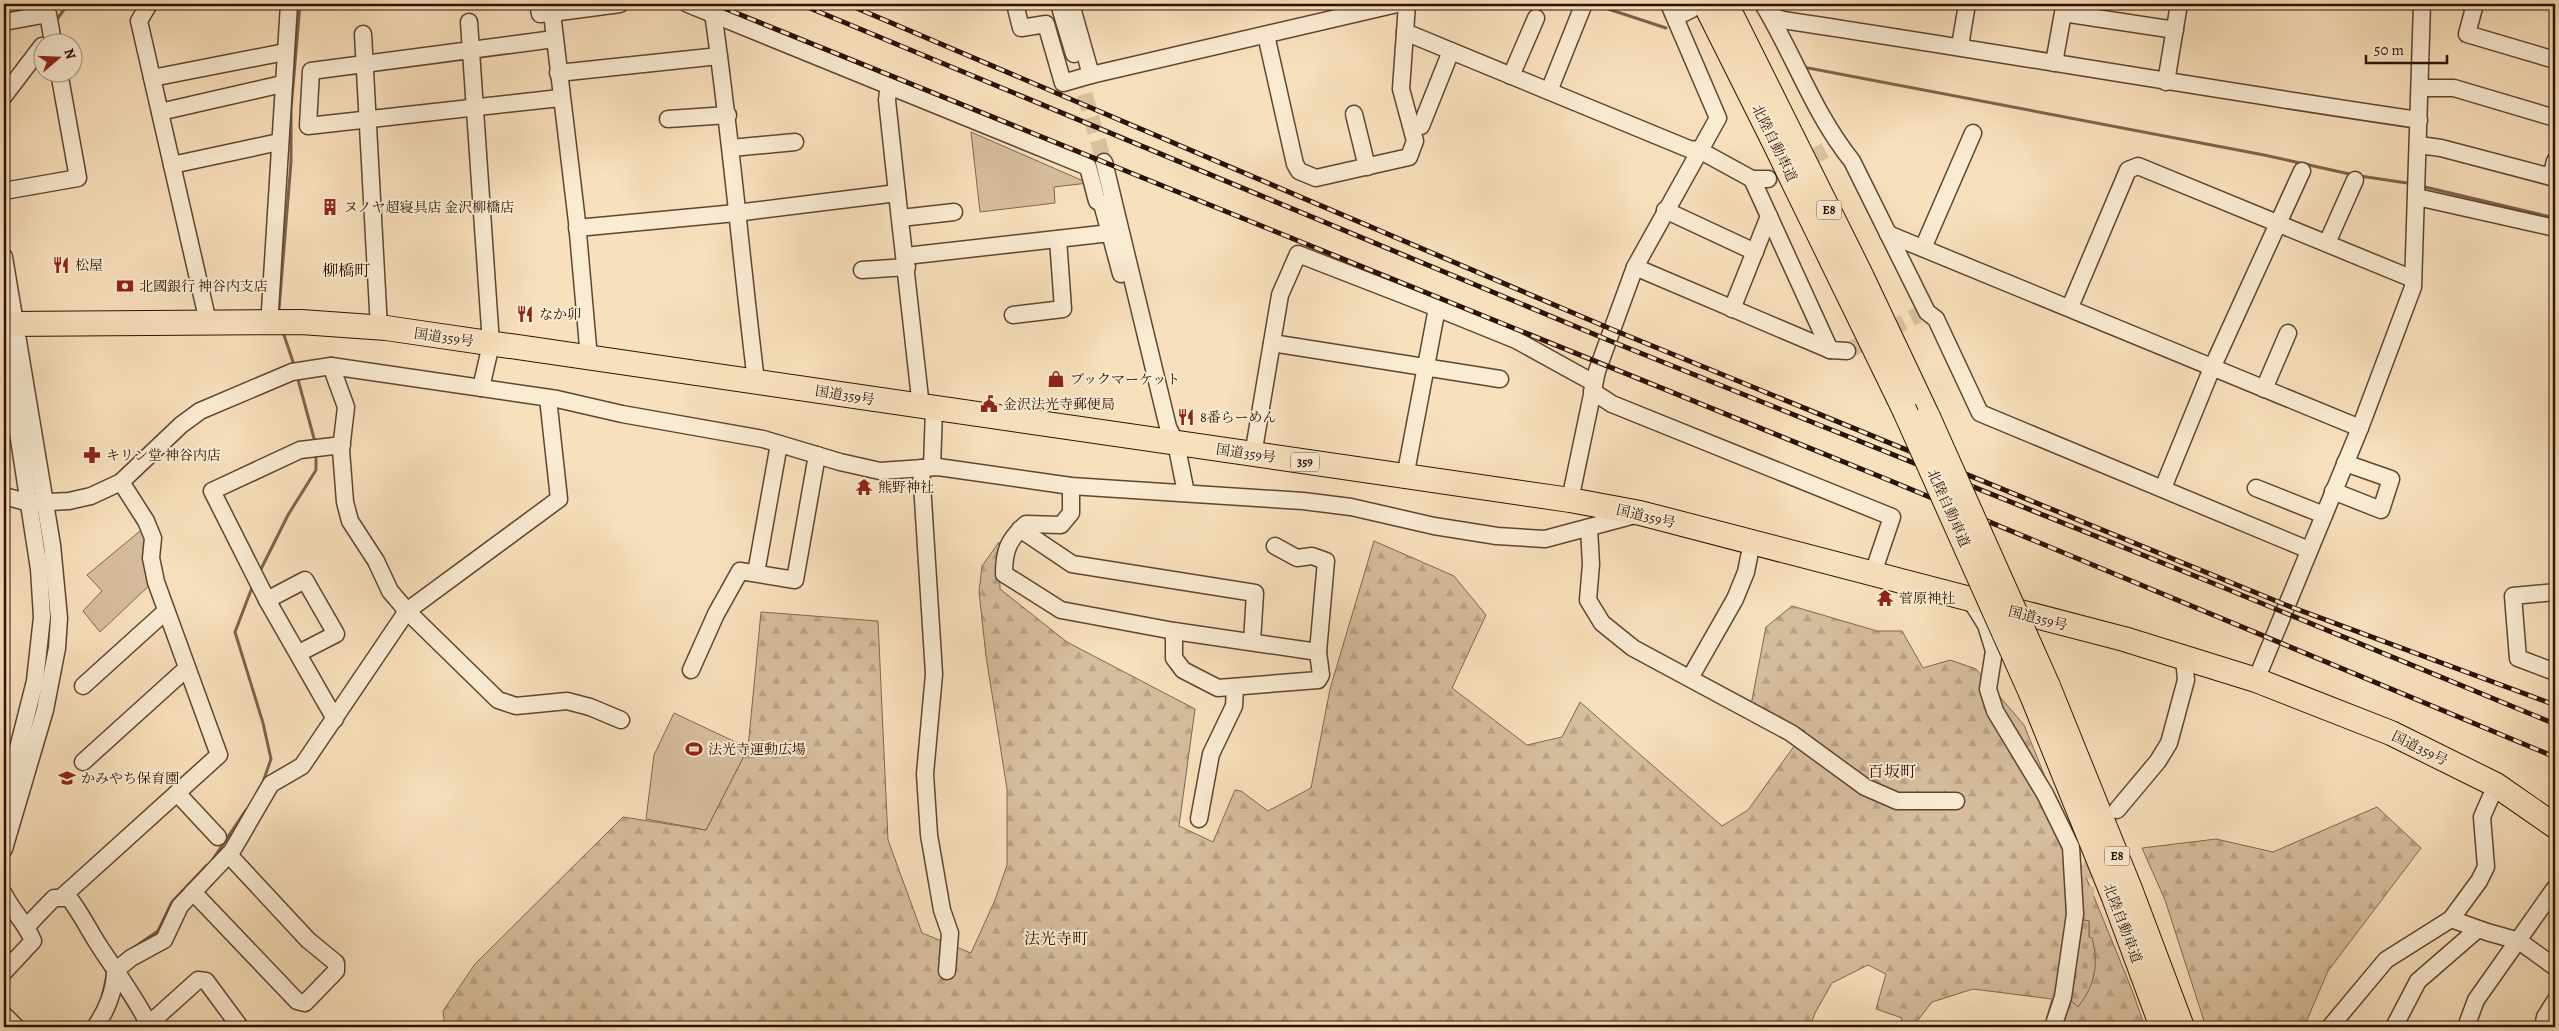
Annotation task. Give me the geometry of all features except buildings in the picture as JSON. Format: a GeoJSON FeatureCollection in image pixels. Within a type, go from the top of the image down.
{"type":"FeatureCollection","features":[{"type":"Feature","properties":{"kind":"highway","name":"北陸自動車道"},"geometry":{"type":"LineString","coordinates":[[1726,4],[1861,275],[1964,495],[2039,689],[2162,1027]]}},
{"type":"Feature","properties":{"kind":"highway","name":"北陸自動車道"},"geometry":{"type":"LineString","coordinates":[[1698,6],[1774,142],[2039,689],[2130,889],[2182,1027]]}},
{"type":"Feature","properties":{"kind":"highway","name":"国道359号"},"geometry":{"type":"LineString","coordinates":[[8,330],[208,322],[271,322],[379,328],[1570,500],[1640,513],[2124,640],[2256,680],[2391,733],[2496,785],[2555,826]]}},
{"type":"Feature","properties":{"kind":"street"},"geometry":{"type":"LineString","coordinates":[[150,4],[139,21],[208,322]]}},
{"type":"Feature","properties":{"kind":"street"},"geometry":{"type":"LineString","coordinates":[[271,322],[270,310],[282,84],[289,4]]}},
{"type":"Feature","properties":{"kind":"street"},"geometry":{"type":"LineString","coordinates":[[538,4],[540,14],[551,8],[620,4]]}},
{"type":"Feature","properties":{"kind":"street"},"geometry":{"type":"LineString","coordinates":[[688,4],[1088,167],[1097,201],[1102,204],[1131,308],[1144,318]]}},
{"type":"Feature","properties":{"kind":"street"},"geometry":{"type":"LineString","coordinates":[[1015,4],[1021,28],[1046,24],[1063,83],[1085,73],[1266,35],[1397,4]]}},
{"type":"Feature","properties":{"kind":"street"},"geometry":{"type":"LineString","coordinates":[[1059,4],[1085,73]]}},
{"type":"Feature","properties":{"kind":"street"},"geometry":{"type":"LineString","coordinates":[[1071,4],[1085,73]]}},
{"type":"Feature","properties":{"kind":"street"},"geometry":{"type":"LineString","coordinates":[[1266,35],[1295,164],[1299,171],[1316,178],[1367,167],[1409,157],[1415,141],[1401,89],[1406,4]]}},
{"type":"Feature","properties":{"kind":"street"},"geometry":{"type":"LineString","coordinates":[[1960,46],[1967,4]]}},
{"type":"Feature","properties":{"kind":"street"},"geometry":{"type":"LineString","coordinates":[[2166,82],[2179,4]]}},
{"type":"Feature","properties":{"kind":"street"},"geometry":{"type":"LineString","coordinates":[[2256,680],[2360,428],[2413,287],[2422,4]]}},
{"type":"Feature","properties":{"kind":"street"},"geometry":{"type":"LineString","coordinates":[[2475,4],[2466,34],[2555,60]]}},
{"type":"Feature","properties":{"kind":"street"},"geometry":{"type":"LineString","coordinates":[[1549,91],[1583,6]]}},
{"type":"Feature","properties":{"kind":"street"},"geometry":{"type":"LineString","coordinates":[[1570,500],[1593,387],[1635,267],[1665,210],[1718,118],[1672,10],[1698,6]]}},
{"type":"Feature","properties":{"kind":"street"},"geometry":{"type":"LineString","coordinates":[[551,8],[560,98],[577,228],[589,358]]}},
{"type":"Feature","properties":{"kind":"street"},"geometry":{"type":"LineString","coordinates":[[1766,9],[1783,20],[1960,46],[2166,82],[2419,120]]}},
{"type":"Feature","properties":{"kind":"street"},"geometry":{"type":"LineString","coordinates":[[1766,9],[1800,76],[1832,148],[1852,160],[1888,234],[1922,313],[1936,319],[1980,413],[2309,550]]}},
{"type":"Feature","properties":{"kind":"street"},"geometry":{"type":"LineString","coordinates":[[713,13],[728,114],[736,213],[756,381]]}},
{"type":"Feature","properties":{"kind":"street"},"geometry":{"type":"LineString","coordinates":[[2054,63],[2063,13],[2175,30]]}},
{"type":"Feature","properties":{"kind":"street"},"geometry":{"type":"LineString","coordinates":[[1511,76],[1536,18]]}},
{"type":"Feature","properties":{"kind":"street"},"geometry":{"type":"LineString","coordinates":[[4,22],[50,29],[4,96]]}},
{"type":"Feature","properties":{"kind":"street"},"geometry":{"type":"LineString","coordinates":[[469,22],[490,344],[481,388]]}},
{"type":"Feature","properties":{"kind":"street"},"geometry":{"type":"LineString","coordinates":[[1405,32],[1689,149],[1699,150],[1760,179],[1769,216],[1830,350]]}},
{"type":"Feature","properties":{"kind":"street"},"geometry":{"type":"LineString","coordinates":[[363,34],[379,328]]}},
{"type":"Feature","properties":{"kind":"street"},"geometry":{"type":"LineString","coordinates":[[554,40],[365,62],[311,71],[308,126],[560,98]]}},
{"type":"Feature","properties":{"kind":"street"},"geometry":{"type":"LineString","coordinates":[[1421,126],[1451,51]]}},
{"type":"Feature","properties":{"kind":"street"},"geometry":{"type":"LineString","coordinates":[[152,78],[285,52]]}},
{"type":"Feature","properties":{"kind":"street"},"geometry":{"type":"LineString","coordinates":[[558,73],[719,56]]}},
{"type":"Feature","properties":{"kind":"street"},"geometry":{"type":"LineString","coordinates":[[4,191],[78,178],[61,82]]}},
{"type":"Feature","properties":{"kind":"street"},"geometry":{"type":"LineString","coordinates":[[160,112],[282,84]]}},
{"type":"Feature","properties":{"kind":"street"},"geometry":{"type":"LineString","coordinates":[[889,86],[887,100],[906,261],[928,408],[927,468],[934,674],[925,774],[929,835],[942,910],[950,933],[947,972]]}},
{"type":"Feature","properties":{"kind":"street"},"geometry":{"type":"LineString","coordinates":[[2420,88],[2454,88],[2555,118]]}},
{"type":"Feature","properties":{"kind":"street"},"geometry":{"type":"LineString","coordinates":[[668,120],[728,114]]}},
{"type":"Feature","properties":{"kind":"street"},"geometry":{"type":"LineString","coordinates":[[1354,114],[1367,167]]}},
{"type":"Feature","properties":{"kind":"street"},"geometry":{"type":"LineString","coordinates":[[1922,248],[1973,132]]}},
{"type":"Feature","properties":{"kind":"street"},"geometry":{"type":"LineString","coordinates":[[172,165],[279,142]]}},
{"type":"Feature","properties":{"kind":"street"},"geometry":{"type":"LineString","coordinates":[[730,148],[795,142]]}},
{"type":"Feature","properties":{"kind":"street"},"geometry":{"type":"LineString","coordinates":[[2418,145],[2441,148],[2553,178],[2555,161]]}},
{"type":"Feature","properties":{"kind":"street"},"geometry":{"type":"LineString","coordinates":[[1104,162],[1144,318],[1168,427],[1176,443],[1186,493]]}},
{"type":"Feature","properties":{"kind":"street"},"geometry":{"type":"LineString","coordinates":[[2070,307],[2128,170],[2138,166],[2413,279]]}},
{"type":"Feature","properties":{"kind":"street"},"geometry":{"type":"LineString","coordinates":[[2163,488],[2212,368],[2302,171]]}},
{"type":"Feature","properties":{"kind":"street"},"geometry":{"type":"LineString","coordinates":[[2327,243],[2355,180]]}},
{"type":"Feature","properties":{"kind":"street"},"geometry":{"type":"LineString","coordinates":[[577,228],[736,213],[898,193]]}},
{"type":"Feature","properties":{"kind":"street"},"geometry":{"type":"LineString","coordinates":[[2417,197],[2555,228]]}},
{"type":"Feature","properties":{"kind":"street"},"geometry":{"type":"LineString","coordinates":[[1665,210],[1755,252]]}},
{"type":"Feature","properties":{"kind":"street"},"geometry":{"type":"LineString","coordinates":[[901,218],[954,212]]}},
{"type":"Feature","properties":{"kind":"street"},"geometry":{"type":"LineString","coordinates":[[1732,309],[1769,216]]}},
{"type":"Feature","properties":{"kind":"street"},"geometry":{"type":"LineString","coordinates":[[862,270],[906,261],[1110,233]]}},
{"type":"Feature","properties":{"kind":"street"},"geometry":{"type":"LineString","coordinates":[[1888,234],[2070,307],[2264,390],[2360,428]]}},
{"type":"Feature","properties":{"kind":"street"},"geometry":{"type":"LineString","coordinates":[[1013,315],[1063,309],[1058,239]]}},
{"type":"Feature","properties":{"kind":"street"},"geometry":{"type":"LineString","coordinates":[[1253,454],[1280,295],[1298,254],[1516,340],[1593,387],[1612,404],[1892,518],[1873,573]]}},
{"type":"Feature","properties":{"kind":"street"},"geometry":{"type":"LineString","coordinates":[[4,257],[12,442],[37,503],[42,617],[39,662],[42,689]]}},
{"type":"Feature","properties":{"kind":"street"},"geometry":{"type":"LineString","coordinates":[[1635,267],[1830,350],[1847,351]]}},
{"type":"Feature","properties":{"kind":"street"},"geometry":{"type":"LineString","coordinates":[[1404,477],[1437,308]]}},
{"type":"Feature","properties":{"kind":"street"},"geometry":{"type":"LineString","coordinates":[[4,849],[23,761],[42,689],[57,648],[59,618],[56,578],[37,503],[8,330]]}},
{"type":"Feature","properties":{"kind":"street"},"geometry":{"type":"LineString","coordinates":[[2264,390],[2288,333]]}},
{"type":"Feature","properties":{"kind":"street"},"geometry":{"type":"LineString","coordinates":[[1272,343],[1500,379]]}},
{"type":"Feature","properties":{"kind":"street"},"geometry":{"type":"LineString","coordinates":[[4,496],[37,503],[91,496],[121,482],[181,425],[200,411],[296,370],[331,366],[548,398],[779,444],[817,456],[880,471],[927,468],[1071,486],[1303,501],[1351,507],[1434,526],[1497,536],[1546,539],[1589,529],[1640,513]]}},
{"type":"Feature","properties":{"kind":"street"},"geometry":{"type":"LineString","coordinates":[[331,366],[346,407],[342,445],[344,502],[350,521],[376,562],[390,591],[406,611],[498,700],[516,706],[567,700],[621,720]]}},
{"type":"Feature","properties":{"kind":"street"},"geometry":{"type":"LineString","coordinates":[[113,967],[164,940],[180,906],[228,855],[271,784],[302,766],[406,611],[560,499],[548,398]]}},
{"type":"Feature","properties":{"kind":"street"},"geometry":{"type":"LineString","coordinates":[[756,573],[779,444]]}},
{"type":"Feature","properties":{"kind":"street"},"geometry":{"type":"LineString","coordinates":[[334,719],[299,653],[267,600],[212,491],[300,450],[342,445]]}},
{"type":"Feature","properties":{"kind":"street"},"geometry":{"type":"LineString","coordinates":[[691,670],[716,614],[740,571],[795,580],[817,456]]}},
{"type":"Feature","properties":{"kind":"street"},"geometry":{"type":"LineString","coordinates":[[2333,491],[2381,510],[2391,479],[2345,463]]}},
{"type":"Feature","properties":{"kind":"street"},"geometry":{"type":"LineString","coordinates":[[16,919],[54,898],[63,896],[219,755],[156,582],[151,558],[153,538],[146,521],[121,482]]}},
{"type":"Feature","properties":{"kind":"street"},"geometry":{"type":"LineString","coordinates":[[1071,486],[1071,513],[1061,525],[1026,524],[1020,529],[1004,554],[1004,574],[1061,610],[1174,631],[1318,652]]}},
{"type":"Feature","properties":{"kind":"street"},"geometry":{"type":"LineString","coordinates":[[2256,488],[2324,515]]}},
{"type":"Feature","properties":{"kind":"street"},"geometry":{"type":"LineString","coordinates":[[1020,529],[1072,564],[1255,593],[1252,642]]}},
{"type":"Feature","properties":{"kind":"street"},"geometry":{"type":"LineString","coordinates":[[1589,529],[1591,564],[1588,600],[1602,623],[1633,648],[1791,733],[1865,787],[1897,801],[1948,803],[1956,801]]}},
{"type":"Feature","properties":{"kind":"street"},"geometry":{"type":"LineString","coordinates":[[1690,678],[1735,599],[1746,572],[1752,542]]}},
{"type":"Feature","properties":{"kind":"street"},"geometry":{"type":"LineString","coordinates":[[1174,631],[1174,658],[1183,670],[1218,688],[1318,680],[1321,675],[1318,652],[1326,561],[1312,556],[1297,558],[1275,546]]}},
{"type":"Feature","properties":{"kind":"street"},"geometry":{"type":"LineString","coordinates":[[267,600],[305,580],[336,634],[299,653]]}},
{"type":"Feature","properties":{"kind":"street"},"geometry":{"type":"LineString","coordinates":[[2555,592],[2513,596],[2518,658],[2555,672]]}},
{"type":"Feature","properties":{"kind":"street"},"geometry":{"type":"LineString","coordinates":[[1971,601],[1986,625],[1994,651],[1988,689],[1995,711],[2045,794],[2071,847],[2080,908],[2063,997],[2053,1027]]}},
{"type":"Feature","properties":{"kind":"street"},"geometry":{"type":"LineString","coordinates":[[83,686],[166,611]]}},
{"type":"Feature","properties":{"kind":"street"},"geometry":{"type":"LineString","coordinates":[[42,617],[59,618]]}},
{"type":"Feature","properties":{"kind":"street"},"geometry":{"type":"LineString","coordinates":[[2117,810],[2158,761],[2169,743],[2186,680],[2184,658]]}},
{"type":"Feature","properties":{"kind":"street"},"geometry":{"type":"LineString","coordinates":[[83,762],[187,668]]}},
{"type":"Feature","properties":{"kind":"street"},"geometry":{"type":"LineString","coordinates":[[1199,819],[1211,754],[1234,706],[1235,688]]}},
{"type":"Feature","properties":{"kind":"street"},"geometry":{"type":"LineString","coordinates":[[4,804],[23,761]]}},
{"type":"Feature","properties":{"kind":"street"},"geometry":{"type":"LineString","coordinates":[[2330,1027],[2386,960],[2452,919],[2479,881],[2486,867],[2482,817],[2496,785]]}},
{"type":"Feature","properties":{"kind":"street"},"geometry":{"type":"LineString","coordinates":[[177,793],[218,837]]}},
{"type":"Feature","properties":{"kind":"street"},"geometry":{"type":"LineString","coordinates":[[193,892],[297,1001],[306,1004],[336,971],[336,963],[308,940],[228,855]]}},
{"type":"Feature","properties":{"kind":"street"},"geometry":{"type":"LineString","coordinates":[[2466,1027],[2476,1000],[2555,888]]}},
{"type":"Feature","properties":{"kind":"street"},"geometry":{"type":"LineString","coordinates":[[4,894],[16,919],[33,941],[4,972]]}},
{"type":"Feature","properties":{"kind":"street"},"geometry":{"type":"LineString","coordinates":[[63,896],[69,898],[83,915],[89,930],[140,1007],[149,1026],[198,980],[206,981],[240,1027]]}},
{"type":"Feature","properties":{"kind":"street"},"geometry":{"type":"LineString","coordinates":[[2452,919],[2519,941],[2555,967]]}},
{"type":"Feature","properties":{"kind":"street"},"geometry":{"type":"LineString","coordinates":[[2394,1027],[2418,982],[2478,929]]}},
{"type":"Feature","properties":{"kind":"street"},"geometry":{"type":"LineString","coordinates":[[95,1027],[102,1018],[115,982],[113,967]]}},
{"type":"Feature","properties":{"kind":"street"},"geometry":{"type":"LineString","coordinates":[[2542,1027],[2545,1017],[2555,1001]]}},
{"type":"Feature","properties":{"kind":"street"},"geometry":{"type":"LineString","coordinates":[[4,1015],[16,1027]]}},
{"type":"Feature","properties":{"kind":"green space"},"geometry":{"type":"Polygon","coordinates":[[[971,132],[1088,183],[1054,187],[1055,203],[980,212],[971,132]]]}},
{"type":"Feature","properties":{"kind":"green space"},"geometry":{"type":"Polygon","coordinates":[[[146,526],[152,583],[100,632],[83,611],[102,591],[87,575],[146,526]]]}},
{"type":"Feature","properties":{"kind":"green space"},"geometry":{"type":"Polygon","coordinates":[[[1374,541],[1454,576],[1486,615],[1452,688],[1527,745],[1562,737],[1580,702],[1722,826],[1748,810],[1805,731],[1751,705],[1766,627],[1792,606],[1877,631],[1902,631],[1923,668],[1950,660],[1976,669],[2024,725],[2132,990],[2145,1027],[2044,1027],[2052,999],[1973,989],[1932,1002],[1914,1025],[1915,1027],[1900,1027],[1902,1018],[1876,1009],[1886,974],[1868,965],[1832,983],[1815,1013],[1810,1027],[445,1027],[443,1011],[475,964],[623,817],[706,830],[748,748],[761,612],[878,621],[888,840],[922,933],[971,953],[995,900],[1007,865],[1007,789],[986,656],[979,592],[982,566],[999,542],[1000,589],[1067,642],[1195,709],[1179,826],[1213,842],[1235,790],[1241,791],[1268,811],[1311,788],[1330,689],[1374,541]],[[2073,919],[2093,961],[2095,949],[2089,938],[2089,921],[2073,919]]]}},
{"type":"Feature","properties":{"kind":"green space"},"geometry":{"type":"Polygon","coordinates":[[[674,713],[748,748],[706,830],[646,819],[654,755],[674,713]]]}},
{"type":"Feature","properties":{"kind":"green space"},"geometry":{"type":"Polygon","coordinates":[[[2377,807],[2421,848],[2328,971],[2304,1027],[2206,1027],[2165,900],[2142,848],[2216,839],[2273,852],[2377,807]]]}},
{"type":"Feature","properties":{"kind":"green space"},"geometry":{"type":"Polygon","coordinates":[[[2073,918],[2089,921],[2089,937],[2092,938],[2095,957],[2092,983],[2078,1007],[2067,997],[2073,918]]]}},
{"type":"Feature","properties":{"kind":"waterway"},"geometry":{"type":"LineString","coordinates":[[55,22],[68,4]]}},
{"type":"Feature","properties":{"kind":"waterway"},"geometry":{"type":"LineString","coordinates":[[279,309],[291,162],[291,109],[300,4]]}},
{"type":"Feature","properties":{"kind":"waterway"},"geometry":{"type":"LineString","coordinates":[[1593,4],[1666,28]]}},
{"type":"Feature","properties":{"kind":"waterway"},"geometry":{"type":"LineString","coordinates":[[1803,67],[2264,155],[2354,175]]}},
{"type":"Feature","properties":{"kind":"waterway"},"geometry":{"type":"LineString","coordinates":[[2360,176],[2407,183]]}},
{"type":"Feature","properties":{"kind":"waterway"},"geometry":{"type":"LineString","coordinates":[[2425,187],[2555,218]]}},
{"type":"Feature","properties":{"kind":"waterway"},"geometry":{"type":"LineString","coordinates":[[283,332],[294,365]]}},
{"type":"Feature","properties":{"kind":"waterway"},"geometry":{"type":"LineString","coordinates":[[297,376],[315,442]]}},
{"type":"Feature","properties":{"kind":"waterway"},"geometry":{"type":"LineString","coordinates":[[259,573],[288,515],[316,470],[316,454]]}},
{"type":"Feature","properties":{"kind":"waterway"},"geometry":{"type":"LineString","coordinates":[[253,585],[235,632],[263,723],[271,759],[263,782]]}},
{"type":"Feature","properties":{"kind":"waterway"},"geometry":{"type":"LineString","coordinates":[[213,859],[246,810]]}},
{"type":"Feature","properties":{"kind":"waterway"},"geometry":{"type":"LineString","coordinates":[[133,948],[158,931],[172,902],[207,865]]}},
{"type":"Feature","properties":{"kind":"waterway"},"geometry":{"type":"LineString","coordinates":[[103,993],[107,975]]}},
{"type":"Feature","properties":{"kind":"tunnel"},"geometry":{"type":"LineString","coordinates":[[1078,71],[1104,162]]}},
{"type":"Feature","properties":{"kind":"tunnel"},"geometry":{"type":"LineString","coordinates":[[1768,179],[1826,150]]}},
{"type":"Feature","properties":{"kind":"tunnel"},"geometry":{"type":"LineString","coordinates":[[1847,351],[1918,315]]}},
{"type":"Feature","properties":{"kind":"tunnel"},"geometry":{"type":"LineString","coordinates":[[2085,902],[2088,873],[2099,848]]}},
{"type":"Feature","properties":{"kind":"railway"},"geometry":{"type":"LineString","coordinates":[[714,4],[1891,481],[2555,757]]}},
{"type":"Feature","properties":{"kind":"railway"},"geometry":{"type":"LineString","coordinates":[[800,4],[1608,340],[2210,582],[2555,724]]}},
{"type":"Feature","properties":{"kind":"railway"},"geometry":{"type":"LineString","coordinates":[[847,4],[1611,329],[2286,605],[2555,705]]}},
{"type":"Feature","properties":{"kind":"place","name":"ヌノヤ超寝具店 金沢柳橋店"},"geometry":{"type":"Point","coordinates":[330,207]}},
{"type":"Feature","properties":{"kind":"place","name":"松屋"},"geometry":{"type":"Point","coordinates":[61,265]}},
{"type":"Feature","properties":{"kind":"place","name":"北國銀行 神谷内支店"},"geometry":{"type":"Point","coordinates":[125,286]}},
{"type":"Feature","properties":{"kind":"place","name":"なか卯"},"geometry":{"type":"Point","coordinates":[525,314]}},
{"type":"Feature","properties":{"kind":"place","name":"ブックマーケット"},"geometry":{"type":"Point","coordinates":[1056,379]}},
{"type":"Feature","properties":{"kind":"place","name":"金沢法光寺郵便局"},"geometry":{"type":"Point","coordinates":[989,404]}},
{"type":"Feature","properties":{"kind":"place","name":"8番らーめん"},"geometry":{"type":"Point","coordinates":[1186,417]}},
{"type":"Feature","properties":{"kind":"place","name":"キリン堂 神谷内店"},"geometry":{"type":"Point","coordinates":[92,455]}},
{"type":"Feature","properties":{"kind":"place","name":"熊野神社"},"geometry":{"type":"Point","coordinates":[864,487]}},
{"type":"Feature","properties":{"kind":"place","name":"菅原神社"},"geometry":{"type":"Point","coordinates":[1885,598]}},
{"type":"Feature","properties":{"kind":"place","name":"法光寺運動広場"},"geometry":{"type":"Point","coordinates":[694,749]}},
{"type":"Feature","properties":{"kind":"place","name":"かみやち保育園"},"geometry":{"type":"Point","coordinates":[67,778]}},
{"type":"Feature","properties":{"kind":"district","name":"柳橋町"},"geometry":{"type":"Point","coordinates":[346,270]}},
{"type":"Feature","properties":{"kind":"district","name":"百坂町"},"geometry":{"type":"Point","coordinates":[1892,771]}},
{"type":"Feature","properties":{"kind":"district","name":"法光寺町"},"geometry":{"type":"Point","coordinates":[1056,938]}}]}
